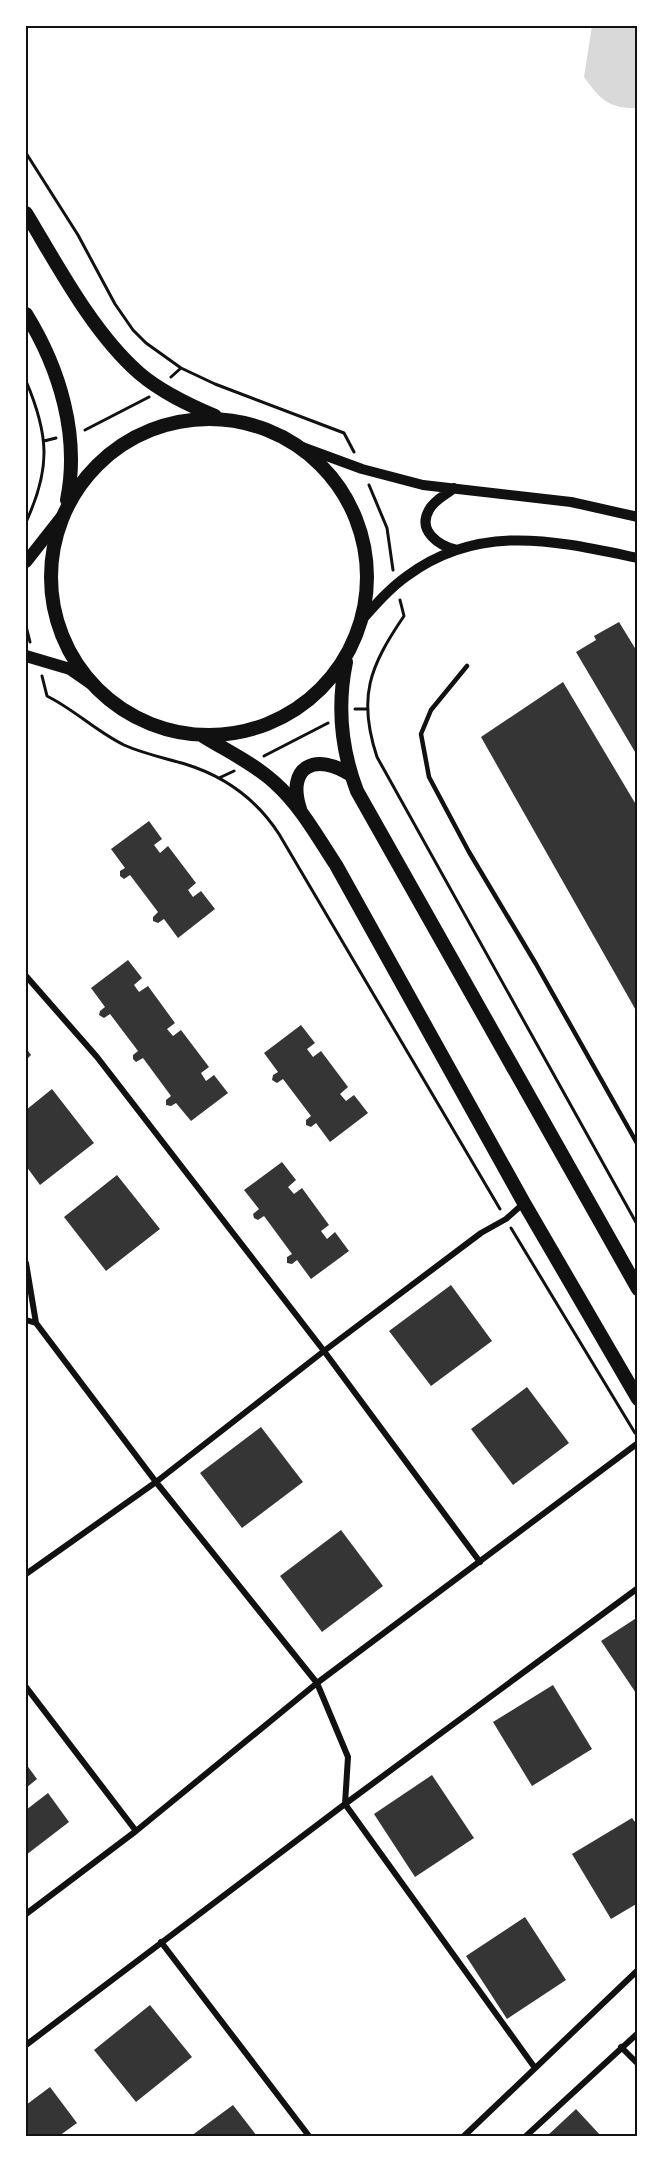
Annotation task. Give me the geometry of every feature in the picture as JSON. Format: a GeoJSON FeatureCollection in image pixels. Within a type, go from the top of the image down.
{"type":"FeatureCollection","features":[{"type":"Feature","properties":{"kind":"main road"},"geometry":{"type":"LineString","coordinates":[[26,213],[109,342],[140,374],[159,388],[222,420],[259,428],[294,444],[331,478],[345,498],[356,521],[367,571],[366,596],[361,621],[348,653],[335,673],[301,706],[281,718],[248,730],[201,735],[168,730],[137,717],[116,704],[70,669],[26,656]]}},
{"type":"Feature","properties":{"kind":"main road"},"geometry":{"type":"LineString","coordinates":[[26,314],[55,374],[65,407],[70,435],[71,470],[52,560],[54,606],[57,621],[69,650],[96,687]]}},
{"type":"Feature","properties":{"kind":"main road"},"geometry":{"type":"LineString","coordinates":[[26,562],[63,515],[87,476],[109,454],[134,438],[177,422],[222,420]]}},
{"type":"Feature","properties":{"kind":"main road"},"geometry":{"type":"LineString","coordinates":[[348,653],[342,686],[342,735],[351,775],[368,813],[638,1288]]}},
{"type":"Feature","properties":{"kind":"main road"},"geometry":{"type":"LineString","coordinates":[[201,735],[250,763],[275,782],[301,812],[336,865],[524,1203],[638,1399]]}},
{"type":"Feature","properties":{"kind":"main road"},"geometry":{"type":"LineString","coordinates":[[301,812],[296,786],[300,776],[309,766],[320,763],[330,764],[351,775]]}},
{"type":"Feature","properties":{"kind":"street"},"geometry":{"type":"LineString","coordinates":[[294,444],[362,469],[423,485],[571,502],[638,517]]}},
{"type":"Feature","properties":{"kind":"street"},"geometry":{"type":"LineString","coordinates":[[454,488],[428,510],[426,522],[436,542],[457,550]]}},
{"type":"Feature","properties":{"kind":"street"},"geometry":{"type":"LineString","coordinates":[[361,621],[396,585],[433,559],[482,542],[536,540],[564,543],[638,558]]}},
{"type":"Feature","properties":{"kind":"street"},"geometry":{"type":"LineString","coordinates":[[26,976],[97,1057],[324,1351],[480,1562]]}},
{"type":"Feature","properties":{"kind":"street"},"geometry":{"type":"LineString","coordinates":[[26,1574],[156,1482],[324,1351],[481,1233],[506,1219],[524,1203]]}},
{"type":"Feature","properties":{"kind":"street"},"geometry":{"type":"LineString","coordinates":[[26,1263],[36,1323],[156,1482],[317,1683],[348,1756],[345,1804],[535,2068]]}},
{"type":"Feature","properties":{"kind":"street"},"geometry":{"type":"LineString","coordinates":[[26,1320],[36,1323]]}},
{"type":"Feature","properties":{"kind":"street"},"geometry":{"type":"LineString","coordinates":[[26,1914],[136,1831],[317,1683],[638,1443]]}},
{"type":"Feature","properties":{"kind":"street"},"geometry":{"type":"LineString","coordinates":[[26,2045],[345,1804],[638,1588]]}},
{"type":"Feature","properties":{"kind":"street"},"geometry":{"type":"LineString","coordinates":[[26,1687],[136,1831]]}},
{"type":"Feature","properties":{"kind":"street"},"geometry":{"type":"LineString","coordinates":[[161,1942],[309,2136]]}},
{"type":"Feature","properties":{"kind":"street"},"geometry":{"type":"LineString","coordinates":[[464,2136],[638,1970]]}},
{"type":"Feature","properties":{"kind":"street"},"geometry":{"type":"LineString","coordinates":[[526,2136],[638,2033]]}},
{"type":"Feature","properties":{"kind":"street"},"geometry":{"type":"LineString","coordinates":[[621,2047],[638,2064]]}},
{"type":"Feature","properties":{"kind":"lane"},"geometry":{"type":"LineString","coordinates":[[467,666],[431,710],[421,734],[429,777],[469,852],[536,964],[638,1145]]}},
{"type":"Feature","properties":{"kind":"path"},"geometry":{"type":"LineString","coordinates":[[26,153],[78,235],[124,318],[146,344],[181,368],[237,393],[344,433],[377,500],[387,528],[396,585],[404,616],[382,649],[372,671],[368,709],[373,744],[390,783],[638,1226]]}},
{"type":"Feature","properties":{"kind":"path"},"geometry":{"type":"LineString","coordinates":[[44,441],[83,431],[148,398],[181,368]]}},
{"type":"Feature","properties":{"kind":"path"},"geometry":{"type":"LineString","coordinates":[[26,381],[40,420],[44,441],[41,480],[26,522]]}},
{"type":"Feature","properties":{"kind":"path"},"geometry":{"type":"LineString","coordinates":[[47,696],[76,712],[124,745],[149,755],[198,768],[219,778],[255,804],[274,826],[506,1219],[638,1437]]}},
{"type":"Feature","properties":{"kind":"path"},"geometry":{"type":"LineString","coordinates":[[219,778],[355,709],[368,709]]}},
{"type":"Feature","properties":{"kind":"shaded area"},"geometry":{"type":"Polygon","coordinates":[[[592,26],[637,26],[637,108],[619,107],[605,101],[584,77],[592,26]]]}},
{"type":"Feature","properties":{"kind":"building"},"geometry":{"type":"Polygon","coordinates":[[[619,622],[638,653],[638,757],[576,652],[596,640],[594,636],[619,622]]]}},
{"type":"Feature","properties":{"kind":"building"},"geometry":{"type":"Polygon","coordinates":[[[563,682],[638,808],[638,1014],[481,737],[563,682]]]}},
{"type":"Feature","properties":{"kind":"building"},"geometry":{"type":"Polygon","coordinates":[[[149,821],[162,839],[154,845],[160,853],[168,846],[196,883],[188,890],[193,897],[201,891],[215,909],[178,938],[164,919],[158,923],[153,921],[153,917],[158,912],[130,875],[124,879],[120,876],[120,871],[125,868],[111,849],[149,821]]]}},
{"type":"Feature","properties":{"kind":"building"},"geometry":{"type":"Polygon","coordinates":[[[128,960],[142,978],[134,985],[139,992],[148,986],[175,1023],[167,1029],[173,1036],[181,1030],[209,1067],[201,1073],[206,1081],[214,1075],[228,1093],[191,1121],[176,1103],[171,1106],[166,1105],[166,1100],[171,1096],[143,1058],[136,1062],[133,1059],[133,1055],[138,1051],[110,1014],[104,1018],[99,1015],[105,1007],[91,988],[128,960]]]}},
{"type":"Feature","properties":{"kind":"building"},"geometry":{"type":"Polygon","coordinates":[[[301,1025],[315,1043],[307,1049],[313,1057],[321,1051],[348,1087],[340,1094],[346,1101],[354,1095],[368,1113],[330,1142],[316,1123],[311,1127],[306,1125],[306,1120],[311,1116],[283,1079],[277,1083],[272,1080],[273,1075],[278,1072],[264,1053],[301,1025]]]}},
{"type":"Feature","properties":{"kind":"building"},"geometry":{"type":"Polygon","coordinates":[[[26,1048],[31,1055],[26,1060],[26,1048]]]}},
{"type":"Feature","properties":{"kind":"building"},"geometry":{"type":"Polygon","coordinates":[[[52,1089],[94,1143],[40,1185],[26,1166],[26,1110],[52,1089]]]}},
{"type":"Feature","properties":{"kind":"building"},"geometry":{"type":"Polygon","coordinates":[[[282,1162],[296,1180],[288,1187],[294,1194],[302,1188],[329,1225],[321,1231],[327,1239],[335,1232],[349,1251],[311,1279],[297,1260],[292,1264],[287,1263],[287,1257],[292,1254],[264,1216],[258,1220],[254,1218],[253,1214],[259,1209],[244,1190],[282,1162]]]}},
{"type":"Feature","properties":{"kind":"building"},"geometry":{"type":"Polygon","coordinates":[[[117,1175],[160,1229],[106,1271],[64,1217],[117,1175]]]}},
{"type":"Feature","properties":{"kind":"building"},"geometry":{"type":"Polygon","coordinates":[[[451,1285],[492,1341],[431,1386],[389,1331],[451,1285]]]}},
{"type":"Feature","properties":{"kind":"building"},"geometry":{"type":"Polygon","coordinates":[[[527,1387],[569,1443],[513,1485],[471,1429],[527,1387]]]}},
{"type":"Feature","properties":{"kind":"building"},"geometry":{"type":"Polygon","coordinates":[[[261,1427],[303,1482],[242,1528],[200,1473],[261,1427]]]}},
{"type":"Feature","properties":{"kind":"building"},"geometry":{"type":"Polygon","coordinates":[[[341,1530],[383,1586],[322,1632],[280,1576],[341,1530]]]}},
{"type":"Feature","properties":{"kind":"building"},"geometry":{"type":"Polygon","coordinates":[[[638,1617],[638,1696],[601,1641],[638,1617]]]}},
{"type":"Feature","properties":{"kind":"building"},"geometry":{"type":"Polygon","coordinates":[[[553,1685],[592,1749],[532,1786],[493,1722],[553,1685]]]}},
{"type":"Feature","properties":{"kind":"building"},"geometry":{"type":"Polygon","coordinates":[[[26,1764],[37,1779],[26,1788],[26,1764]]]}},
{"type":"Feature","properties":{"kind":"building"},"geometry":{"type":"Polygon","coordinates":[[[432,1775],[474,1838],[415,1877],[374,1814],[432,1775]]]}},
{"type":"Feature","properties":{"kind":"building"},"geometry":{"type":"Polygon","coordinates":[[[48,1793],[69,1822],[26,1855],[26,1810],[48,1793]]]}},
{"type":"Feature","properties":{"kind":"building"},"geometry":{"type":"Polygon","coordinates":[[[632,1818],[638,1826],[638,1903],[611,1919],[572,1854],[632,1818]]]}},
{"type":"Feature","properties":{"kind":"building"},"geometry":{"type":"Polygon","coordinates":[[[525,1917],[566,1980],[507,2019],[466,1956],[525,1917]]]}},
{"type":"Feature","properties":{"kind":"building"},"geometry":{"type":"Polygon","coordinates":[[[150,2005],[192,2057],[136,2102],[94,2050],[150,2005]]]}},
{"type":"Feature","properties":{"kind":"building"},"geometry":{"type":"Polygon","coordinates":[[[50,2087],[77,2123],[59,2136],[26,2136],[26,2105],[50,2087]]]}},
{"type":"Feature","properties":{"kind":"building"},"geometry":{"type":"Polygon","coordinates":[[[233,2105],[257,2136],[191,2136],[233,2105]]]}},
{"type":"Feature","properties":{"kind":"building"},"geometry":{"type":"Polygon","coordinates":[[[576,2109],[601,2136],[547,2136],[576,2109]]]}}]}
